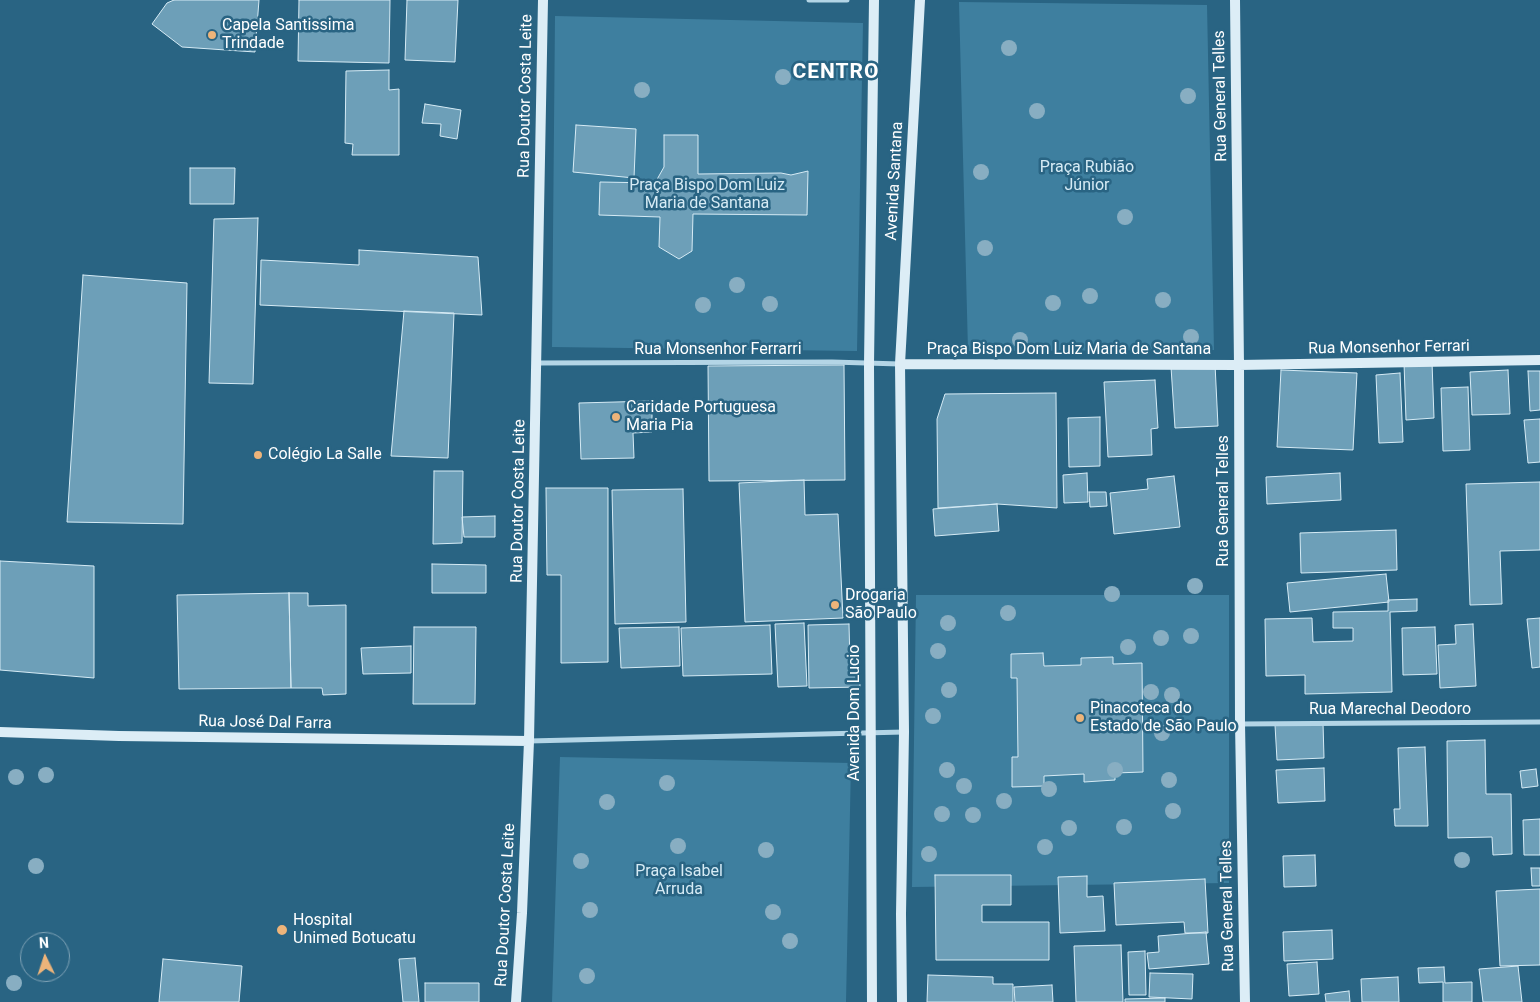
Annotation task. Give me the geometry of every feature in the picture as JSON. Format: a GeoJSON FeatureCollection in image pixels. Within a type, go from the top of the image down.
{"type":"FeatureCollection","features":[{"type":"Feature","properties":{"kind":"street","name":"Rua Doutor Costa Leite"},"geometry":{"type":"LineString","coordinates":[[516,1002],[522,913],[529,741],[543,0]]}},
{"type":"Feature","properties":{"kind":"street"},"geometry":{"type":"LineString","coordinates":[[809,0],[847,0]]}},
{"type":"Feature","properties":{"kind":"street","name":"Avenida Santana"},"geometry":{"type":"LineString","coordinates":[[869,364],[874,0]]}},
{"type":"Feature","properties":{"kind":"street","name":"Avenida Santana"},"geometry":{"type":"LineString","coordinates":[[900,364],[920,0]]}},
{"type":"Feature","properties":{"kind":"street","name":"Rua General Telles"},"geometry":{"type":"LineString","coordinates":[[1236,0],[1240,724],[1245,1002]]}},
{"type":"Feature","properties":{"kind":"street","name":"Rua Monsenhor Ferrari"},"geometry":{"type":"LineString","coordinates":[[1239,365],[1540,360]]}},
{"type":"Feature","properties":{"kind":"street","name":"Rua Monsenhor Ferrarri"},"geometry":{"type":"LineString","coordinates":[[536,363],[900,364]]}},
{"type":"Feature","properties":{"kind":"street","name":"Avenida Dom Lucio"},"geometry":{"type":"LineString","coordinates":[[869,364],[872,1002]]}},
{"type":"Feature","properties":{"kind":"street"},"geometry":{"type":"LineString","coordinates":[[900,364],[904,732],[901,914],[902,1002]]}},
{"type":"Feature","properties":{"kind":"street","name":"Praça Bispo Dom Luiz Maria de Santana"},"geometry":{"type":"LineString","coordinates":[[900,364],[1239,365]]}},
{"type":"Feature","properties":{"kind":"street","name":"Rua Marechal Deodoro"},"geometry":{"type":"LineString","coordinates":[[1240,724],[1540,722]]}},
{"type":"Feature","properties":{"kind":"street","name":"Rua José Dal Farra"},"geometry":{"type":"LineString","coordinates":[[0,732],[119,736],[529,741]]}},
{"type":"Feature","properties":{"kind":"street"},"geometry":{"type":"LineString","coordinates":[[529,741],[904,732]]}},
{"type":"Feature","properties":{"kind":"green space","name":"Praça Rubião Júnior"},"geometry":{"type":"Polygon","coordinates":[[[959,2],[1207,5],[1214,350],[968,351],[959,2]]]}},
{"type":"Feature","properties":{"kind":"green space","name":"Praça Bispo Dom Luiz Maria de Santana"},"geometry":{"type":"Polygon","coordinates":[[[555,16],[863,23],[857,351],[552,347],[555,16]]]}},
{"type":"Feature","properties":{"kind":"green space"},"geometry":{"type":"Polygon","coordinates":[[[916,595],[1229,595],[1229,883],[912,887],[916,595]]]}},
{"type":"Feature","properties":{"kind":"green space","name":"Praça Isabel Arruda"},"geometry":{"type":"Polygon","coordinates":[[[560,757],[851,763],[846,1002],[552,1002],[560,757]]]}},
{"type":"Feature","properties":{"kind":"building","name":"Capela Santissima Trindade"},"geometry":{"type":"Polygon","coordinates":[[[174,0],[259,0],[255,52],[182,47],[152,24],[167,3],[174,0]]]}},
{"type":"Feature","properties":{"kind":"building"},"geometry":{"type":"Polygon","coordinates":[[[299,0],[390,0],[389,63],[298,61],[299,0]]]}},
{"type":"Feature","properties":{"kind":"building"},"geometry":{"type":"Polygon","coordinates":[[[407,0],[458,0],[455,62],[405,60],[407,0]]]}},
{"type":"Feature","properties":{"kind":"building"},"geometry":{"type":"Polygon","coordinates":[[[389,70],[389,90],[399,89],[399,155],[352,155],[353,144],[345,143],[346,71],[389,70]]]}},
{"type":"Feature","properties":{"kind":"building"},"geometry":{"type":"Polygon","coordinates":[[[425,104],[461,110],[457,139],[440,136],[441,124],[422,123],[425,104]]]}},
{"type":"Feature","properties":{"kind":"building"},"geometry":{"type":"Polygon","coordinates":[[[576,125],[636,129],[634,178],[573,172],[576,125]]]}},
{"type":"Feature","properties":{"kind":"building"},"geometry":{"type":"Polygon","coordinates":[[[664,135],[698,135],[698,174],[781,173],[791,175],[808,171],[807,215],[693,214],[692,251],[679,259],[659,247],[660,217],[599,215],[600,182],[655,183],[664,167],[664,135]]]}},
{"type":"Feature","properties":{"kind":"building"},"geometry":{"type":"Polygon","coordinates":[[[190,168],[235,168],[234,204],[190,204],[190,168]]]}},
{"type":"Feature","properties":{"kind":"building"},"geometry":{"type":"Polygon","coordinates":[[[258,218],[253,384],[209,383],[214,219],[258,218]]]}},
{"type":"Feature","properties":{"kind":"building"},"geometry":{"type":"Polygon","coordinates":[[[359,250],[478,257],[482,315],[260,305],[261,260],[359,265],[359,250]]]}},
{"type":"Feature","properties":{"kind":"building"},"geometry":{"type":"Polygon","coordinates":[[[83,275],[187,283],[183,524],[67,522],[83,275]]]}},
{"type":"Feature","properties":{"kind":"building"},"geometry":{"type":"Polygon","coordinates":[[[404,311],[454,313],[448,458],[391,456],[404,311]]]}},
{"type":"Feature","properties":{"kind":"building"},"geometry":{"type":"Polygon","coordinates":[[[1432,362],[1434,418],[1406,420],[1404,363],[1432,362]]]}},
{"type":"Feature","properties":{"kind":"building"},"geometry":{"type":"Polygon","coordinates":[[[1215,364],[1218,426],[1175,428],[1171,367],[1215,364]]]}},
{"type":"Feature","properties":{"kind":"building"},"geometry":{"type":"Polygon","coordinates":[[[844,365],[845,480],[709,481],[708,366],[844,365]]]}},
{"type":"Feature","properties":{"kind":"building"},"geometry":{"type":"Polygon","coordinates":[[[1281,370],[1357,373],[1353,450],[1277,447],[1281,370]]]}},
{"type":"Feature","properties":{"kind":"building"},"geometry":{"type":"Polygon","coordinates":[[[1508,370],[1510,414],[1472,415],[1470,372],[1508,370]]]}},
{"type":"Feature","properties":{"kind":"building"},"geometry":{"type":"Polygon","coordinates":[[[1528,371],[1540,371],[1540,410],[1530,411],[1528,371]]]}},
{"type":"Feature","properties":{"kind":"building"},"geometry":{"type":"Polygon","coordinates":[[[1400,373],[1403,442],[1379,443],[1376,375],[1400,373]]]}},
{"type":"Feature","properties":{"kind":"building"},"geometry":{"type":"Polygon","coordinates":[[[1155,380],[1158,428],[1151,429],[1152,455],[1108,457],[1104,382],[1155,380]]]}},
{"type":"Feature","properties":{"kind":"building"},"geometry":{"type":"Polygon","coordinates":[[[1468,387],[1470,450],[1443,451],[1441,388],[1468,387]]]}},
{"type":"Feature","properties":{"kind":"building"},"geometry":{"type":"Polygon","coordinates":[[[1056,393],[1057,508],[997,504],[938,508],[937,419],[945,394],[1056,393]]]}},
{"type":"Feature","properties":{"kind":"building","name":"Caridade Portuguesa Maria Pia"},"geometry":{"type":"Polygon","coordinates":[[[652,401],[652,432],[633,433],[634,458],[581,459],[579,403],[652,401]]]}},
{"type":"Feature","properties":{"kind":"building"},"geometry":{"type":"Polygon","coordinates":[[[1100,417],[1100,466],[1069,467],[1068,418],[1100,417]]]}},
{"type":"Feature","properties":{"kind":"building"},"geometry":{"type":"Polygon","coordinates":[[[1540,419],[1540,462],[1528,463],[1524,420],[1540,419]]]}},
{"type":"Feature","properties":{"kind":"building"},"geometry":{"type":"Polygon","coordinates":[[[434,471],[463,471],[462,543],[433,544],[434,471]]]}},
{"type":"Feature","properties":{"kind":"building"},"geometry":{"type":"Polygon","coordinates":[[[1087,473],[1088,502],[1064,503],[1063,475],[1087,473]]]}},
{"type":"Feature","properties":{"kind":"building"},"geometry":{"type":"Polygon","coordinates":[[[1340,473],[1341,500],[1267,504],[1266,477],[1340,473]]]}},
{"type":"Feature","properties":{"kind":"building"},"geometry":{"type":"Polygon","coordinates":[[[1174,476],[1180,527],[1114,534],[1110,493],[1148,489],[1147,479],[1174,476]]]}},
{"type":"Feature","properties":{"kind":"building"},"geometry":{"type":"Polygon","coordinates":[[[804,480],[805,515],[838,514],[843,618],[745,622],[739,483],[804,480]]]}},
{"type":"Feature","properties":{"kind":"building"},"geometry":{"type":"Polygon","coordinates":[[[1540,482],[1540,550],[1500,551],[1502,604],[1470,605],[1466,484],[1540,482]]]}},
{"type":"Feature","properties":{"kind":"building"},"geometry":{"type":"Polygon","coordinates":[[[546,488],[608,488],[608,662],[561,663],[561,575],[547,575],[546,488]]]}},
{"type":"Feature","properties":{"kind":"building"},"geometry":{"type":"Polygon","coordinates":[[[683,489],[686,622],[615,624],[612,490],[683,489]]]}},
{"type":"Feature","properties":{"kind":"building"},"geometry":{"type":"Polygon","coordinates":[[[1089,492],[1106,492],[1107,506],[1090,507],[1089,492]]]}},
{"type":"Feature","properties":{"kind":"building"},"geometry":{"type":"Polygon","coordinates":[[[997,504],[999,531],[935,536],[933,509],[997,504]]]}},
{"type":"Feature","properties":{"kind":"building"},"geometry":{"type":"Polygon","coordinates":[[[495,516],[495,537],[464,537],[462,517],[495,516]]]}},
{"type":"Feature","properties":{"kind":"building"},"geometry":{"type":"Polygon","coordinates":[[[1396,530],[1397,570],[1301,573],[1300,533],[1396,530]]]}},
{"type":"Feature","properties":{"kind":"building"},"geometry":{"type":"Polygon","coordinates":[[[0,561],[94,566],[94,678],[0,670],[0,561]]]}},
{"type":"Feature","properties":{"kind":"building"},"geometry":{"type":"Polygon","coordinates":[[[432,564],[486,565],[486,593],[432,593],[432,564]]]}},
{"type":"Feature","properties":{"kind":"building"},"geometry":{"type":"Polygon","coordinates":[[[1386,574],[1389,602],[1290,612],[1287,583],[1386,574]]]}},
{"type":"Feature","properties":{"kind":"building"},"geometry":{"type":"Polygon","coordinates":[[[289,593],[291,688],[179,689],[177,595],[289,593]]]}},
{"type":"Feature","properties":{"kind":"building"},"geometry":{"type":"Polygon","coordinates":[[[289,593],[308,593],[308,606],[346,605],[346,694],[323,695],[322,688],[291,688],[289,593]]]}},
{"type":"Feature","properties":{"kind":"building"},"geometry":{"type":"Polygon","coordinates":[[[1417,599],[1417,611],[1390,612],[1392,692],[1305,694],[1305,675],[1266,676],[1265,619],[1312,618],[1313,642],[1353,641],[1353,628],[1333,628],[1333,612],[1388,611],[1388,600],[1417,599]]]}},
{"type":"Feature","properties":{"kind":"building"},"geometry":{"type":"Polygon","coordinates":[[[1540,618],[1540,667],[1532,668],[1527,619],[1540,618]]]}},
{"type":"Feature","properties":{"kind":"building"},"geometry":{"type":"Polygon","coordinates":[[[804,623],[807,686],[778,687],[775,624],[804,623]]]}},
{"type":"Feature","properties":{"kind":"building"},"geometry":{"type":"Polygon","coordinates":[[[849,624],[850,664],[859,663],[860,687],[809,688],[808,625],[849,624]]]}},
{"type":"Feature","properties":{"kind":"building"},"geometry":{"type":"Polygon","coordinates":[[[1473,624],[1476,686],[1440,688],[1438,645],[1456,644],[1455,625],[1473,624]]]}},
{"type":"Feature","properties":{"kind":"building"},"geometry":{"type":"Polygon","coordinates":[[[770,625],[772,674],[683,676],[681,628],[770,625]]]}},
{"type":"Feature","properties":{"kind":"building"},"geometry":{"type":"Polygon","coordinates":[[[414,627],[476,627],[475,704],[413,704],[414,627]]]}},
{"type":"Feature","properties":{"kind":"building"},"geometry":{"type":"Polygon","coordinates":[[[679,627],[680,666],[621,668],[619,628],[679,627]]]}},
{"type":"Feature","properties":{"kind":"building"},"geometry":{"type":"Polygon","coordinates":[[[1435,627],[1437,674],[1403,675],[1402,628],[1435,627]]]}},
{"type":"Feature","properties":{"kind":"building"},"geometry":{"type":"Polygon","coordinates":[[[411,646],[411,673],[363,674],[361,648],[411,646]]]}},
{"type":"Feature","properties":{"kind":"building","name":"Pinacoteca do Estado de São Paulo"},"geometry":{"type":"Polygon","coordinates":[[[1043,653],[1044,666],[1081,665],[1081,658],[1113,657],[1113,664],[1142,663],[1143,772],[1115,773],[1115,780],[1084,782],[1084,774],[1044,776],[1044,786],[1012,787],[1012,757],[1018,757],[1017,678],[1011,678],[1011,654],[1043,653]]]}},
{"type":"Feature","properties":{"kind":"building"},"geometry":{"type":"Polygon","coordinates":[[[1323,723],[1324,758],[1277,760],[1275,725],[1323,723]]]}},
{"type":"Feature","properties":{"kind":"building"},"geometry":{"type":"Polygon","coordinates":[[[1485,740],[1486,794],[1511,794],[1512,854],[1493,855],[1492,837],[1448,838],[1447,741],[1485,740]]]}},
{"type":"Feature","properties":{"kind":"building"},"geometry":{"type":"Polygon","coordinates":[[[1425,747],[1428,826],[1395,826],[1394,809],[1400,809],[1398,748],[1425,747]]]}},
{"type":"Feature","properties":{"kind":"building"},"geometry":{"type":"Polygon","coordinates":[[[1324,768],[1325,801],[1278,803],[1276,770],[1324,768]]]}},
{"type":"Feature","properties":{"kind":"building"},"geometry":{"type":"Polygon","coordinates":[[[1536,769],[1538,786],[1522,788],[1520,771],[1536,769]]]}},
{"type":"Feature","properties":{"kind":"building"},"geometry":{"type":"Polygon","coordinates":[[[1540,819],[1540,855],[1524,855],[1523,820],[1540,819]]]}},
{"type":"Feature","properties":{"kind":"building"},"geometry":{"type":"Polygon","coordinates":[[[1315,855],[1316,886],[1284,887],[1283,856],[1315,855]]]}},
{"type":"Feature","properties":{"kind":"building"},"geometry":{"type":"Polygon","coordinates":[[[1531,868],[1540,868],[1540,886],[1532,886],[1531,868]]]}},
{"type":"Feature","properties":{"kind":"building"},"geometry":{"type":"Polygon","coordinates":[[[935,875],[1011,875],[1011,905],[982,905],[982,922],[1049,922],[1049,960],[936,960],[935,875]]]}},
{"type":"Feature","properties":{"kind":"building"},"geometry":{"type":"Polygon","coordinates":[[[1087,876],[1087,897],[1103,896],[1105,931],[1060,933],[1058,877],[1087,876]]]}},
{"type":"Feature","properties":{"kind":"building"},"geometry":{"type":"Polygon","coordinates":[[[1205,879],[1208,933],[1185,933],[1184,922],[1116,925],[1114,883],[1205,879]]]}},
{"type":"Feature","properties":{"kind":"building"},"geometry":{"type":"Polygon","coordinates":[[[1540,889],[1540,965],[1500,966],[1496,891],[1540,889]]]}},
{"type":"Feature","properties":{"kind":"building"},"geometry":{"type":"Polygon","coordinates":[[[1332,930],[1333,959],[1284,961],[1283,932],[1332,930]]]}},
{"type":"Feature","properties":{"kind":"building"},"geometry":{"type":"Polygon","coordinates":[[[1206,932],[1209,964],[1149,969],[1147,953],[1159,952],[1158,936],[1206,932]]]}},
{"type":"Feature","properties":{"kind":"building"},"geometry":{"type":"Polygon","coordinates":[[[1121,945],[1123,1002],[1076,1002],[1074,946],[1121,945]]]}},
{"type":"Feature","properties":{"kind":"building"},"geometry":{"type":"Polygon","coordinates":[[[1145,951],[1146,995],[1129,995],[1128,952],[1145,951]]]}},
{"type":"Feature","properties":{"kind":"building"},"geometry":{"type":"Polygon","coordinates":[[[415,958],[419,1002],[403,1002],[399,959],[415,958]]]}},
{"type":"Feature","properties":{"kind":"building"},"geometry":{"type":"Polygon","coordinates":[[[163,959],[242,966],[239,1002],[159,1002],[163,959]]]}},
{"type":"Feature","properties":{"kind":"building"},"geometry":{"type":"Polygon","coordinates":[[[1317,962],[1319,994],[1289,996],[1287,964],[1317,962]]]}},
{"type":"Feature","properties":{"kind":"building"},"geometry":{"type":"Polygon","coordinates":[[[1518,966],[1522,1002],[1483,1002],[1479,969],[1518,966]]]}},
{"type":"Feature","properties":{"kind":"building"},"geometry":{"type":"Polygon","coordinates":[[[1444,967],[1445,983],[1472,982],[1472,1002],[1443,1002],[1443,982],[1419,983],[1418,968],[1444,967]]]}},
{"type":"Feature","properties":{"kind":"building"},"geometry":{"type":"Polygon","coordinates":[[[1150,973],[1193,974],[1192,999],[1149,997],[1150,973]]]}},
{"type":"Feature","properties":{"kind":"building"},"geometry":{"type":"Polygon","coordinates":[[[928,975],[993,977],[993,984],[1013,984],[1013,1002],[927,1002],[928,975]]]}},
{"type":"Feature","properties":{"kind":"building"},"geometry":{"type":"Polygon","coordinates":[[[1398,977],[1399,1002],[1362,1002],[1361,979],[1398,977]]]}},
{"type":"Feature","properties":{"kind":"building"},"geometry":{"type":"Polygon","coordinates":[[[425,983],[479,983],[479,1002],[425,1002],[425,983]]]}},
{"type":"Feature","properties":{"kind":"building"},"geometry":{"type":"Polygon","coordinates":[[[1052,985],[1053,1002],[1015,1002],[1014,987],[1052,985]]]}},
{"type":"Feature","properties":{"kind":"building"},"geometry":{"type":"Polygon","coordinates":[[[1349,991],[1350,1002],[1326,1002],[1325,994],[1349,991]]]}},
{"type":"Feature","properties":{"kind":"building"},"geometry":{"type":"Polygon","coordinates":[[[1165,998],[1165,1002],[1125,1002],[1125,999],[1165,998]]]}},
{"type":"Feature","properties":{"kind":"place","name":"Capela Santissima Trindade"},"geometry":{"type":"Point","coordinates":[212,35]}},
{"type":"Feature","properties":{"kind":"place","name":"Caridade Portuguesa Maria Pia"},"geometry":{"type":"Point","coordinates":[616,417]}},
{"type":"Feature","properties":{"kind":"place","name":"Colégio La Salle"},"geometry":{"type":"Point","coordinates":[258,455]}},
{"type":"Feature","properties":{"kind":"place","name":"Drogaria São Paulo"},"geometry":{"type":"Point","coordinates":[835,605]}},
{"type":"Feature","properties":{"kind":"place","name":"Pinacoteca do Estado de São Paulo"},"geometry":{"type":"Point","coordinates":[1080,718]}},
{"type":"Feature","properties":{"kind":"place","name":"Hospital Unimed Botucatu"},"geometry":{"type":"Point","coordinates":[282,930]}},
{"type":"Feature","properties":{"kind":"district","name":"CENTRO"},"geometry":{"type":"Point","coordinates":[836,73]}}]}
